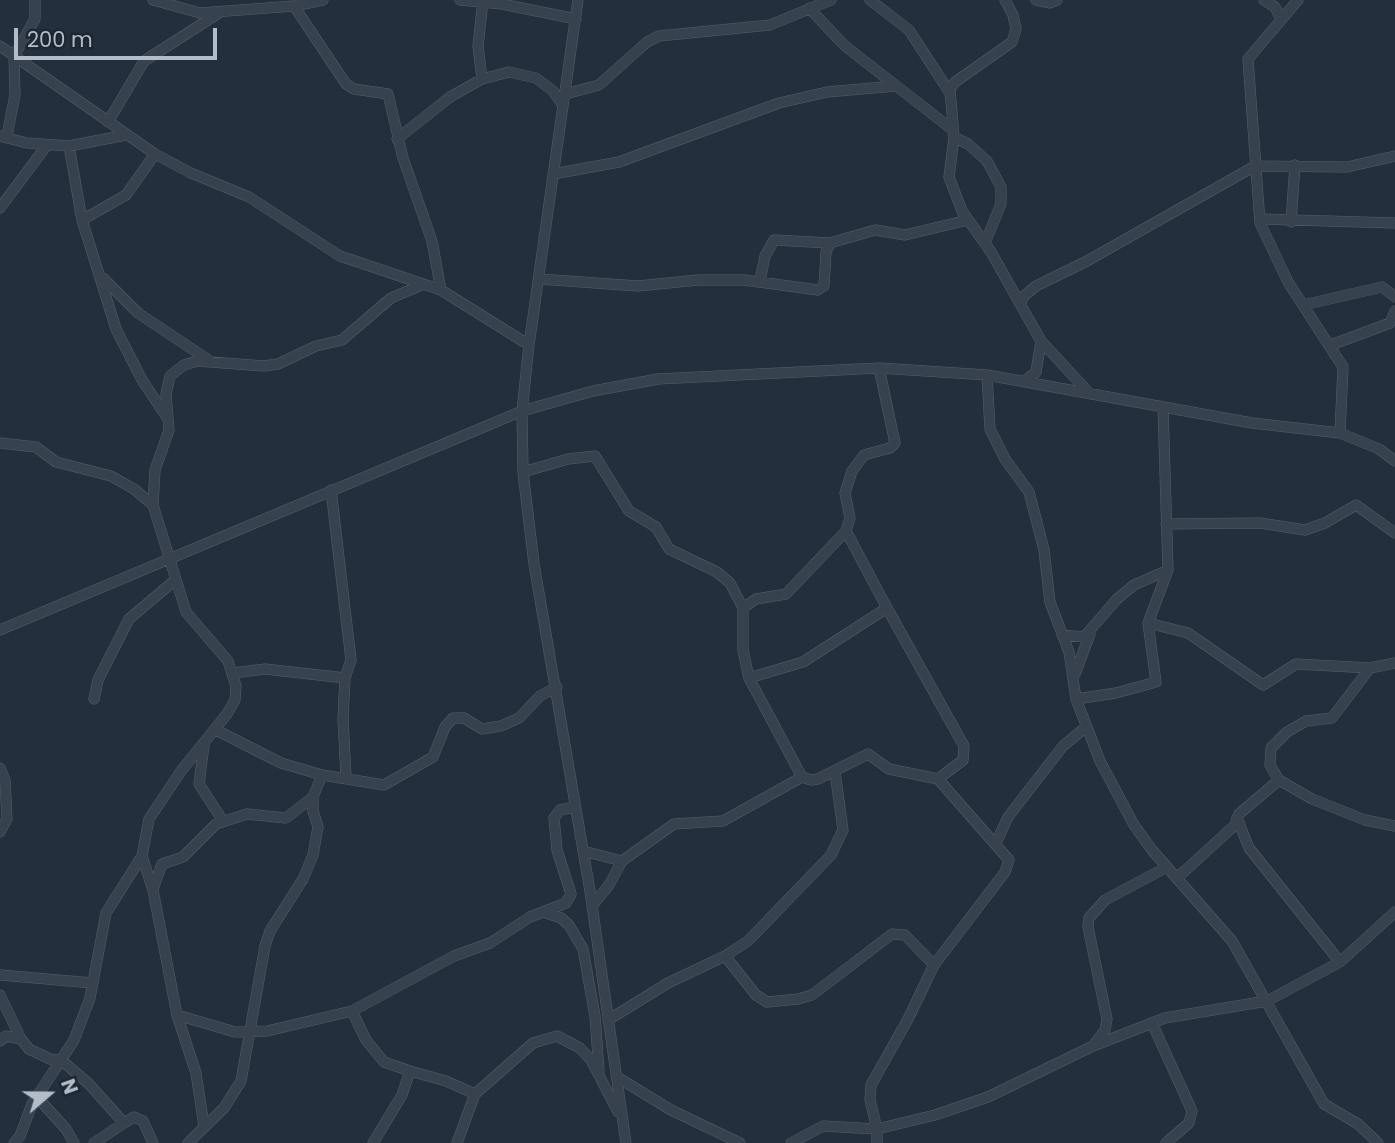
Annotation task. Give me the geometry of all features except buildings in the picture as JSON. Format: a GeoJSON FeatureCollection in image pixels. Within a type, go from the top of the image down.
{"type":"FeatureCollection","features":[{"type":"Feature","properties":{"kind":"street"},"geometry":{"type":"LineString","coordinates":[[36,0],[35,19],[14,57],[15,95],[3,136],[27,144],[69,146],[127,135]]}},
{"type":"Feature","properties":{"kind":"street"},"geometry":{"type":"LineString","coordinates":[[153,0],[191,12],[220,13],[294,6],[323,0]]}},
{"type":"Feature","properties":{"kind":"street"},"geometry":{"type":"LineString","coordinates":[[460,0],[482,1],[576,19]]}},
{"type":"Feature","properties":{"kind":"street"},"geometry":{"type":"LineString","coordinates":[[579,0],[529,345],[522,411],[523,472],[534,565],[557,687],[592,906],[626,1143]]}},
{"type":"Feature","properties":{"kind":"street"},"geometry":{"type":"LineString","coordinates":[[870,0],[909,30],[950,93]]}},
{"type":"Feature","properties":{"kind":"street"},"geometry":{"type":"LineString","coordinates":[[1005,0],[1013,15],[1016,29],[1012,42],[954,82],[950,93],[953,133],[949,177],[968,220],[985,243],[1041,341],[1090,394]]}},
{"type":"Feature","properties":{"kind":"street"},"geometry":{"type":"LineString","coordinates":[[1036,0],[1046,3],[1057,0]]}},
{"type":"Feature","properties":{"kind":"street"},"geometry":{"type":"LineString","coordinates":[[1264,0],[1275,7],[1281,19]]}},
{"type":"Feature","properties":{"kind":"street"},"geometry":{"type":"LineString","coordinates":[[1298,0],[1248,59],[1260,219],[1265,235],[1303,305],[1331,345],[1343,371],[1339,433]]}},
{"type":"Feature","properties":{"kind":"street"},"geometry":{"type":"LineString","coordinates":[[482,1],[478,46],[482,79]]}},
{"type":"Feature","properties":{"kind":"street"},"geometry":{"type":"LineString","coordinates":[[565,94],[599,85],[647,42],[659,36],[770,25],[825,1]]}},
{"type":"Feature","properties":{"kind":"street"},"geometry":{"type":"LineString","coordinates":[[294,6],[346,84],[354,89],[387,93],[397,139],[428,227],[441,290]]}},
{"type":"Feature","properties":{"kind":"street"},"geometry":{"type":"LineString","coordinates":[[809,8],[830,33],[987,161],[1001,187],[1001,204],[985,243]]}},
{"type":"Feature","properties":{"kind":"street"},"geometry":{"type":"LineString","coordinates":[[108,122],[144,61],[220,13]]}},
{"type":"Feature","properties":{"kind":"street"},"geometry":{"type":"LineString","coordinates":[[0,46],[155,153],[191,173],[249,197],[340,256],[441,290],[529,345]]}},
{"type":"Feature","properties":{"kind":"street"},"geometry":{"type":"LineString","coordinates":[[397,139],[450,97],[482,79],[509,72],[525,73],[545,84],[563,106]]}},
{"type":"Feature","properties":{"kind":"street"},"geometry":{"type":"LineString","coordinates":[[554,174],[619,162],[779,103],[827,93],[896,86]]}},
{"type":"Feature","properties":{"kind":"street"},"geometry":{"type":"LineString","coordinates":[[0,208],[47,145]]}},
{"type":"Feature","properties":{"kind":"street"},"geometry":{"type":"LineString","coordinates":[[69,146],[82,220],[126,351],[170,421]]}},
{"type":"Feature","properties":{"kind":"street"},"geometry":{"type":"LineString","coordinates":[[82,220],[126,195],[155,153]]}},
{"type":"Feature","properties":{"kind":"street"},"geometry":{"type":"LineString","coordinates":[[1021,304],[1023,297],[1036,286],[1087,261],[1255,166],[1347,166],[1395,156]]}},
{"type":"Feature","properties":{"kind":"street"},"geometry":{"type":"LineString","coordinates":[[1291,222],[1295,165]]}},
{"type":"Feature","properties":{"kind":"street"},"geometry":{"type":"LineString","coordinates":[[1260,219],[1278,222],[1395,223]]}},
{"type":"Feature","properties":{"kind":"street"},"geometry":{"type":"LineString","coordinates":[[760,281],[765,256],[774,240],[830,243],[875,230],[905,234],[968,220]]}},
{"type":"Feature","properties":{"kind":"street"},"geometry":{"type":"LineString","coordinates":[[1265,235],[1278,222]]}},
{"type":"Feature","properties":{"kind":"street"},"geometry":{"type":"LineString","coordinates":[[539,279],[638,286],[698,280],[760,281],[821,289],[830,243]]}},
{"type":"Feature","properties":{"kind":"street"},"geometry":{"type":"LineString","coordinates":[[99,272],[138,313],[211,361]]}},
{"type":"Feature","properties":{"kind":"street"},"geometry":{"type":"LineString","coordinates":[[14,1143],[37,1097],[74,1040],[93,983],[106,913],[142,856],[149,819],[181,771],[216,730],[235,700],[233,673],[221,650],[190,618],[174,581],[153,505],[155,470],[170,421],[166,394],[170,376],[184,365],[211,361],[264,366],[278,364],[316,346],[348,337],[391,298],[422,285]]}},
{"type":"Feature","properties":{"kind":"street"},"geometry":{"type":"LineString","coordinates":[[1303,305],[1382,287],[1395,297]]}},
{"type":"Feature","properties":{"kind":"street"},"geometry":{"type":"LineString","coordinates":[[1331,345],[1390,323],[1395,311]]}},
{"type":"Feature","properties":{"kind":"street"},"geometry":{"type":"LineString","coordinates":[[1025,381],[1036,372],[1041,341]]}},
{"type":"Feature","properties":{"kind":"street"},"geometry":{"type":"LineString","coordinates":[[743,608],[756,599],[786,594],[846,531],[850,519],[845,493],[852,471],[864,454],[890,448],[895,443],[879,368]]}},
{"type":"Feature","properties":{"kind":"street"},"geometry":{"type":"LineString","coordinates":[[0,630],[522,411],[593,391],[658,379],[879,368],[987,375],[1252,423],[1339,433],[1379,449],[1395,461]]}},
{"type":"Feature","properties":{"kind":"street"},"geometry":{"type":"LineString","coordinates":[[987,375],[990,429],[1001,453],[1029,492],[1044,550],[1046,586],[1075,674],[1076,699],[1100,761],[1134,825],[1167,867],[1223,927],[1324,1104],[1357,1124],[1378,1143]]}},
{"type":"Feature","properties":{"kind":"street"},"geometry":{"type":"LineString","coordinates":[[1076,699],[1116,693],[1156,682],[1148,623],[1168,570],[1163,407]]}},
{"type":"Feature","properties":{"kind":"street"},"geometry":{"type":"LineString","coordinates":[[0,443],[36,447],[60,464],[111,476],[134,489],[153,505]]}},
{"type":"Feature","properties":{"kind":"street"},"geometry":{"type":"LineString","coordinates":[[1379,449],[1395,447]]}},
{"type":"Feature","properties":{"kind":"street"},"geometry":{"type":"LineString","coordinates":[[523,472],[568,459],[595,456],[629,511],[656,527],[669,549],[717,572],[730,583],[743,608],[743,650],[749,678],[802,777],[811,780],[835,772],[868,754],[888,769],[908,776],[938,779],[963,761],[964,746],[846,531]]}},
{"type":"Feature","properties":{"kind":"street"},"geometry":{"type":"LineString","coordinates":[[331,490],[351,660],[345,678],[346,777]]}},
{"type":"Feature","properties":{"kind":"street"},"geometry":{"type":"LineString","coordinates":[[1167,524],[1260,523],[1305,530],[1325,523],[1356,505],[1395,533]]}},
{"type":"Feature","properties":{"kind":"street"},"geometry":{"type":"LineString","coordinates":[[1075,674],[1090,633],[1117,599],[1134,585],[1168,570]]}},
{"type":"Feature","properties":{"kind":"street"},"geometry":{"type":"LineString","coordinates":[[94,699],[98,680],[129,619],[174,581]]}},
{"type":"Feature","properties":{"kind":"street"},"geometry":{"type":"LineString","coordinates":[[749,678],[803,662],[887,608]]}},
{"type":"Feature","properties":{"kind":"street"},"geometry":{"type":"LineString","coordinates":[[1148,623],[1188,633],[1263,685],[1296,664],[1370,668],[1395,663]]}},
{"type":"Feature","properties":{"kind":"street"},"geometry":{"type":"LineString","coordinates":[[1062,635],[1077,638],[1090,633]]}},
{"type":"Feature","properties":{"kind":"street"},"geometry":{"type":"LineString","coordinates":[[1370,668],[1332,718],[1297,724],[1271,748],[1270,765],[1279,780],[1312,799],[1364,820],[1395,826]]}},
{"type":"Feature","properties":{"kind":"street"},"geometry":{"type":"LineString","coordinates":[[233,673],[265,669],[345,678]]}},
{"type":"Feature","properties":{"kind":"street"},"geometry":{"type":"LineString","coordinates":[[216,730],[274,760],[322,775],[384,785],[433,757],[445,727],[453,718],[464,718],[482,729],[501,726],[519,718],[540,696],[557,687]]}},
{"type":"Feature","properties":{"kind":"street"},"geometry":{"type":"LineString","coordinates":[[996,844],[1008,817],[1047,771],[1063,746],[1086,727]]}},
{"type":"Feature","properties":{"kind":"street"},"geometry":{"type":"LineString","coordinates":[[204,745],[199,783],[223,821]]}},
{"type":"Feature","properties":{"kind":"street"},"geometry":{"type":"LineString","coordinates":[[0,768],[5,780],[7,819],[0,832]]}},
{"type":"Feature","properties":{"kind":"street"},"geometry":{"type":"LineString","coordinates":[[608,1020],[668,983],[725,956],[748,941],[831,855],[843,830],[835,772]]}},
{"type":"Feature","properties":{"kind":"street"},"geometry":{"type":"LineString","coordinates":[[188,1143],[224,1108],[244,1072],[257,979],[268,936],[303,879],[313,855],[318,827],[313,811],[313,797],[322,775]]}},
{"type":"Feature","properties":{"kind":"street"},"geometry":{"type":"LineString","coordinates":[[592,906],[609,886],[622,861],[674,824],[723,821],[802,777]]}},
{"type":"Feature","properties":{"kind":"street"},"geometry":{"type":"LineString","coordinates":[[877,1143],[871,1085],[908,1020],[934,965],[1007,868],[1009,857],[938,779]]}},
{"type":"Feature","properties":{"kind":"street"},"geometry":{"type":"LineString","coordinates":[[1177,878],[1279,780]]}},
{"type":"Feature","properties":{"kind":"street"},"geometry":{"type":"LineString","coordinates":[[153,890],[162,864],[183,857],[208,829],[247,814],[286,818],[313,797]]}},
{"type":"Feature","properties":{"kind":"street"},"geometry":{"type":"LineString","coordinates":[[177,1015],[216,1028],[249,1032],[283,1029],[352,1011],[454,956],[490,943],[542,912],[566,904],[570,897],[565,866],[557,850],[554,818],[560,810],[575,807]]}},
{"type":"Feature","properties":{"kind":"street"},"geometry":{"type":"LineString","coordinates":[[1237,818],[1249,848],[1340,961]]}},
{"type":"Feature","properties":{"kind":"street"},"geometry":{"type":"LineString","coordinates":[[583,851],[622,861]]}},
{"type":"Feature","properties":{"kind":"street"},"geometry":{"type":"LineString","coordinates":[[142,856],[153,890],[177,1015],[196,1073],[204,1126]]}},
{"type":"Feature","properties":{"kind":"street"},"geometry":{"type":"LineString","coordinates":[[1093,1046],[1105,1030],[1107,1019],[1087,927],[1089,918],[1105,900],[1167,867]]}},
{"type":"Feature","properties":{"kind":"street"},"geometry":{"type":"LineString","coordinates":[[542,912],[561,918],[569,925],[583,949],[595,1016],[599,1075]]}},
{"type":"Feature","properties":{"kind":"street"},"geometry":{"type":"LineString","coordinates":[[791,1143],[823,1126],[877,1129],[935,1115],[988,1097],[1093,1046],[1165,1018],[1267,1001],[1340,961],[1395,912]]}},
{"type":"Feature","properties":{"kind":"street"},"geometry":{"type":"LineString","coordinates":[[725,956],[756,995],[767,1002],[812,995],[892,934],[905,935],[934,965]]}},
{"type":"Feature","properties":{"kind":"street"},"geometry":{"type":"LineString","coordinates":[[0,975],[93,983]]}},
{"type":"Feature","properties":{"kind":"street"},"geometry":{"type":"LineString","coordinates":[[0,995],[21,1040]]}},
{"type":"Feature","properties":{"kind":"street"},"geometry":{"type":"LineString","coordinates":[[352,1011],[366,1040],[384,1062],[446,1081],[475,1094]]}},
{"type":"Feature","properties":{"kind":"street"},"geometry":{"type":"LineString","coordinates":[[1152,1023],[1192,1111],[1189,1123],[1166,1143]]}},
{"type":"Feature","properties":{"kind":"street"},"geometry":{"type":"LineString","coordinates":[[0,1041],[6,1036],[21,1040],[39,1055],[61,1060],[88,1083],[124,1123]]}},
{"type":"Feature","properties":{"kind":"street"},"geometry":{"type":"LineString","coordinates":[[457,1143],[475,1094],[533,1043],[557,1036],[580,1048],[599,1075],[623,1121]]}},
{"type":"Feature","properties":{"kind":"street"},"geometry":{"type":"LineString","coordinates":[[373,1143],[402,1095],[410,1071]]}},
{"type":"Feature","properties":{"kind":"street"},"geometry":{"type":"LineString","coordinates":[[617,1077],[671,1110],[740,1143]]}},
{"type":"Feature","properties":{"kind":"street"},"geometry":{"type":"LineString","coordinates":[[37,1097],[66,1129],[74,1143]]}},
{"type":"Feature","properties":{"kind":"street"},"geometry":{"type":"LineString","coordinates":[[94,1143],[124,1123],[139,1118],[147,1126],[153,1143]]}}]}
